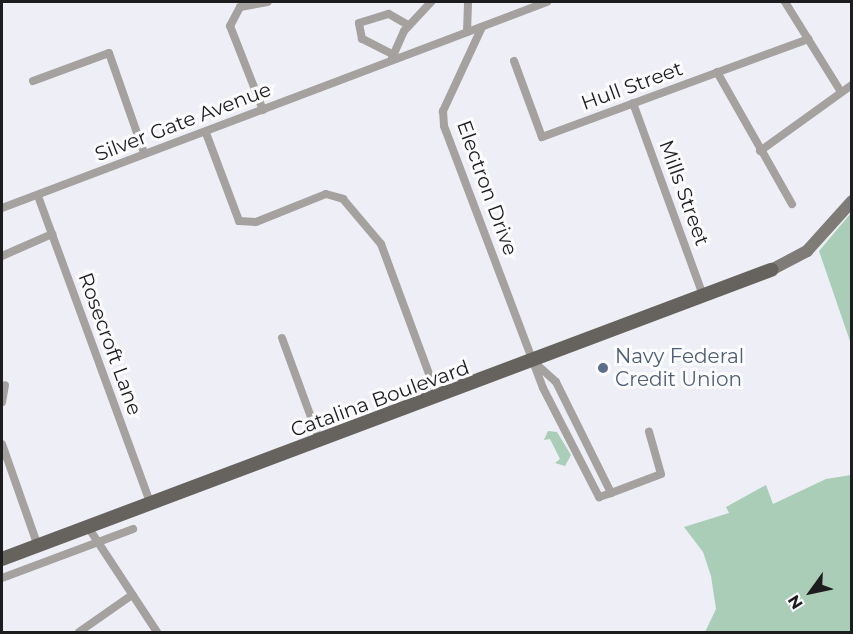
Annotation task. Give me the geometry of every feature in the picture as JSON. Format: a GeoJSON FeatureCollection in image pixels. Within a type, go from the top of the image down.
{"type":"FeatureCollection","features":[{"type":"Feature","properties":{"kind":"main road"},"geometry":{"type":"LineString","coordinates":[[771,270],[807,251],[852,201]]}},
{"type":"Feature","properties":{"kind":"main road","name":"Catalina Boulevard"},"geometry":{"type":"LineString","coordinates":[[2,559],[535,363],[771,270]]}},
{"type":"Feature","properties":{"kind":"street"},"geometry":{"type":"LineString","coordinates":[[263,110],[230,26],[240,7],[268,2]]}},
{"type":"Feature","properties":{"kind":"street"},"geometry":{"type":"LineString","coordinates":[[408,26],[389,14],[359,23],[363,39],[393,57],[408,26],[431,2]]}},
{"type":"Feature","properties":{"kind":"street"},"geometry":{"type":"LineString","coordinates":[[466,32],[468,2]]}},
{"type":"Feature","properties":{"kind":"street","name":"Silver Gate Avenue"},"geometry":{"type":"LineString","coordinates":[[2,208],[38,196],[144,153],[206,133],[376,67],[393,57],[547,2]]}},
{"type":"Feature","properties":{"kind":"street"},"geometry":{"type":"LineString","coordinates":[[785,2],[841,92]]}},
{"type":"Feature","properties":{"kind":"street","name":"Electron Drive"},"geometry":{"type":"LineString","coordinates":[[482,27],[444,111],[444,126],[535,363],[599,497],[611,493],[586,435],[556,382],[535,363]]}},
{"type":"Feature","properties":{"kind":"street","name":"Hull Street"},"geometry":{"type":"LineString","coordinates":[[514,61],[542,137],[809,39]]}},
{"type":"Feature","properties":{"kind":"street"},"geometry":{"type":"LineString","coordinates":[[33,81],[109,53],[144,153]]}},
{"type":"Feature","properties":{"kind":"street"},"geometry":{"type":"LineString","coordinates":[[717,72],[759,151],[792,204]]}},
{"type":"Feature","properties":{"kind":"street"},"geometry":{"type":"LineString","coordinates":[[759,151],[852,85]]}},
{"type":"Feature","properties":{"kind":"street","name":"Mills Street"},"geometry":{"type":"LineString","coordinates":[[633,103],[703,295]]}},
{"type":"Feature","properties":{"kind":"street"},"geometry":{"type":"LineString","coordinates":[[206,133],[239,221],[256,222],[326,194],[343,199],[381,244],[438,398]]}},
{"type":"Feature","properties":{"kind":"street","name":"Rosecroft Lane"},"geometry":{"type":"LineString","coordinates":[[38,196],[151,504]]}},
{"type":"Feature","properties":{"kind":"street"},"geometry":{"type":"LineString","coordinates":[[2,256],[52,234]]}},
{"type":"Feature","properties":{"kind":"street"},"geometry":{"type":"LineString","coordinates":[[282,338],[320,442]]}},
{"type":"Feature","properties":{"kind":"street"},"geometry":{"type":"LineString","coordinates":[[2,402],[5,385]]}},
{"type":"Feature","properties":{"kind":"street"},"geometry":{"type":"LineString","coordinates":[[611,493],[661,474],[649,432]]}},
{"type":"Feature","properties":{"kind":"street"},"geometry":{"type":"LineString","coordinates":[[2,444],[38,546]]}},
{"type":"Feature","properties":{"kind":"street"},"geometry":{"type":"LineString","coordinates":[[88,527],[157,633]]}},
{"type":"Feature","properties":{"kind":"street"},"geometry":{"type":"LineString","coordinates":[[2,578],[133,529]]}},
{"type":"Feature","properties":{"kind":"street"},"geometry":{"type":"LineString","coordinates":[[79,633],[132,595]]}},
{"type":"Feature","properties":{"kind":"green space"},"geometry":{"type":"Polygon","coordinates":[[[851,213],[851,344],[819,251],[851,213]]]}},
{"type":"Feature","properties":{"kind":"green space"},"geometry":{"type":"Polygon","coordinates":[[[548,431],[557,432],[571,455],[565,466],[555,463],[560,459],[550,439],[544,440],[548,431]]]}},
{"type":"Feature","properties":{"kind":"green space"},"geometry":{"type":"Polygon","coordinates":[[[851,475],[851,632],[705,632],[716,609],[711,576],[703,552],[684,527],[729,513],[726,507],[766,485],[773,504],[826,479],[851,475]]]}},
{"type":"Feature","properties":{"kind":"place","name":"Navy Federal Credit Union"},"geometry":{"type":"Point","coordinates":[603,368]}}]}
